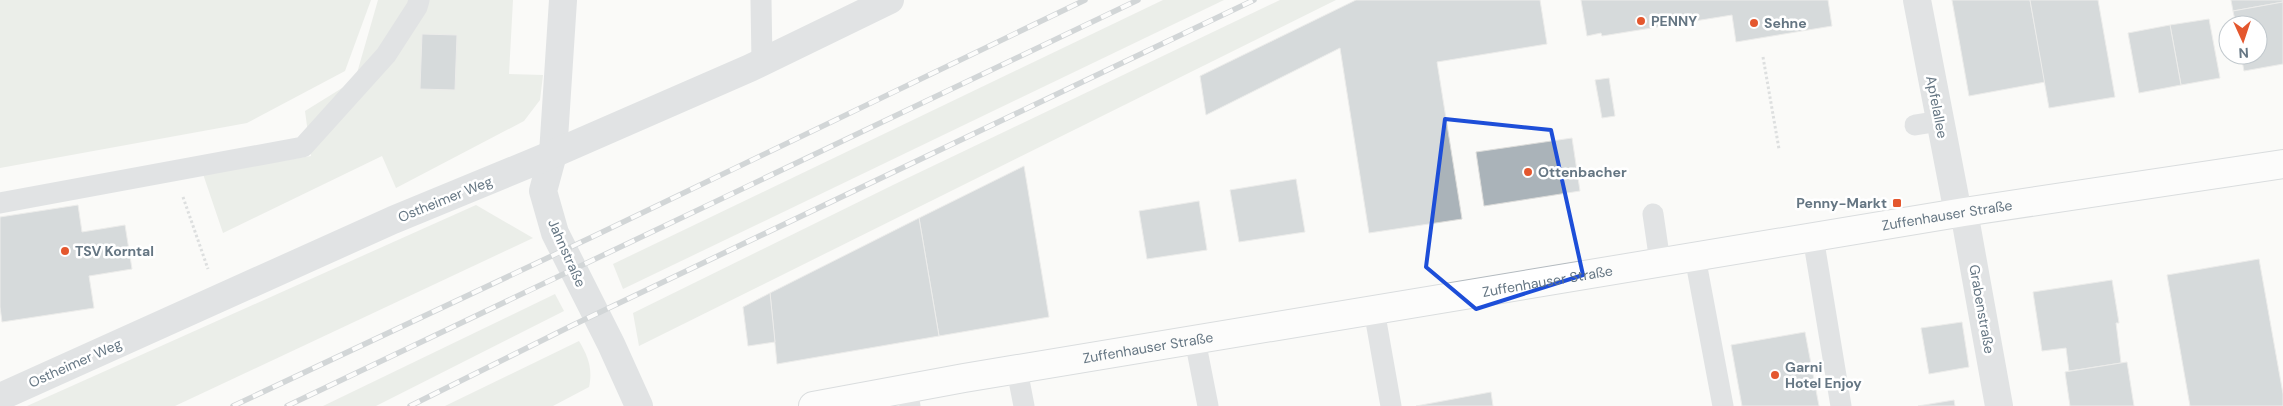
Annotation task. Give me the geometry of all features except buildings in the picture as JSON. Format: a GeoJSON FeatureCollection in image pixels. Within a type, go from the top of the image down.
{"type":"FeatureCollection","features":[{"type":"Feature","properties":{"kind":"main road","name":"Zuffenhauser Straße"},"geometry":{"type":"LineString","coordinates":[[813,406],[908,397],[1017,370],[1961,212],[2283,164]]}},
{"type":"Feature","properties":{"kind":"street","name":"Jahnstraße"},"geometry":{"type":"LineString","coordinates":[[563,0],[553,154],[543,191],[555,233],[611,344],[639,406]]}},
{"type":"Feature","properties":{"kind":"street","name":"Ostheimer Weg"},"geometry":{"type":"LineString","coordinates":[[0,397],[310,256],[553,154],[762,62],[890,0]]}},
{"type":"Feature","properties":{"kind":"street","name":"Apfelallee"},"geometry":{"type":"LineString","coordinates":[[1917,0],[1928,123],[1961,212]]}},
{"type":"Feature","properties":{"kind":"street","name":"Grabenstraße"},"geometry":{"type":"LineString","coordinates":[[1961,212],[1999,406]]}},
{"type":"Feature","properties":{"kind":"lane"},"geometry":{"type":"LineString","coordinates":[[0,203],[303,147],[386,55],[417,7],[419,0]]}},
{"type":"Feature","properties":{"kind":"lane"},"geometry":{"type":"LineString","coordinates":[[761,0],[762,62]]}},
{"type":"Feature","properties":{"kind":"lane"},"geometry":{"type":"LineString","coordinates":[[1653,214],[1660,262]]}},
{"type":"Feature","properties":{"kind":"lane"},"geometry":{"type":"LineString","coordinates":[[1814,237],[1841,406]]}},
{"type":"Feature","properties":{"kind":"lane"},"geometry":{"type":"LineString","coordinates":[[1695,257],[1723,406]]}},
{"type":"Feature","properties":{"kind":"lane"},"geometry":{"type":"LineString","coordinates":[[1374,310],[1391,406]]}},
{"type":"Feature","properties":{"kind":"lane"},"geometry":{"type":"LineString","coordinates":[[1195,340],[1208,406]]}},
{"type":"Feature","properties":{"kind":"lane"},"geometry":{"type":"LineString","coordinates":[[1017,370],[1024,406]]}},
{"type":"Feature","properties":{"kind":"path"},"geometry":{"type":"LineString","coordinates":[[1762,57],[1779,149]]}},
{"type":"Feature","properties":{"kind":"path"},"geometry":{"type":"LineString","coordinates":[[186,210],[195,236]]}},
{"type":"Feature","properties":{"kind":"highlighted area"},"geometry":{"type":"Polygon","coordinates":[[[1445,119],[1551,130],[1583,275],[1476,309],[1426,267],[1445,119]]]}},
{"type":"Feature","properties":{"kind":"shaded area"},"geometry":{"type":"Polygon","coordinates":[[[0,0],[371,0],[345,71],[247,123],[0,168],[0,0]]]}},
{"type":"Feature","properties":{"kind":"shaded area"},"geometry":{"type":"Polygon","coordinates":[[[378,0],[513,0],[509,74],[543,75],[540,100],[524,121],[396,188],[382,156],[223,233],[203,174],[311,156],[305,111],[355,80],[378,0]]]}},
{"type":"Feature","properties":{"kind":"shaded area"},"geometry":{"type":"Polygon","coordinates":[[[1163,0],[1224,0],[623,289],[613,264],[1163,0]]]}},
{"type":"Feature","properties":{"kind":"shaded area"},"geometry":{"type":"Polygon","coordinates":[[[1280,0],[1336,0],[639,346],[633,313],[893,185],[1280,0]]]}},
{"type":"Feature","properties":{"kind":"shaded area"},"geometry":{"type":"Polygon","coordinates":[[[476,205],[533,238],[175,406],[27,406],[476,205]]]}},
{"type":"Feature","properties":{"kind":"shaded area"},"geometry":{"type":"Polygon","coordinates":[[[555,294],[564,311],[376,406],[323,406],[555,294]]]}},
{"type":"Feature","properties":{"kind":"shaded area"},"geometry":{"type":"Polygon","coordinates":[[[579,341],[589,363],[589,387],[553,406],[445,406],[579,341]]]}},
{"type":"Feature","properties":{"kind":"railway"},"geometry":{"type":"LineString","coordinates":[[233,406],[592,237],[1085,0]]}},
{"type":"Feature","properties":{"kind":"railway"},"geometry":{"type":"LineString","coordinates":[[287,406],[1138,0]]}},
{"type":"Feature","properties":{"kind":"railway"},"geometry":{"type":"LineString","coordinates":[[410,406],[571,326],[1254,0]]}},
{"type":"Feature","properties":{"kind":"place","name":"PENNY"},"geometry":{"type":"Point","coordinates":[1641,21]}},
{"type":"Feature","properties":{"kind":"place","name":"Sehne"},"geometry":{"type":"Point","coordinates":[1754,23]}},
{"type":"Feature","properties":{"kind":"place","name":"Ottenbacher"},"geometry":{"type":"Point","coordinates":[1528,172]}},
{"type":"Feature","properties":{"kind":"place","name":"Penny-Markt"},"geometry":{"type":"Point","coordinates":[1897,203]}},
{"type":"Feature","properties":{"kind":"place","name":"TSV Korntal"},"geometry":{"type":"Point","coordinates":[65,251]}},
{"type":"Feature","properties":{"kind":"place","name":"Garni Hotel Enjoy"},"geometry":{"type":"Point","coordinates":[1775,375]}}]}
